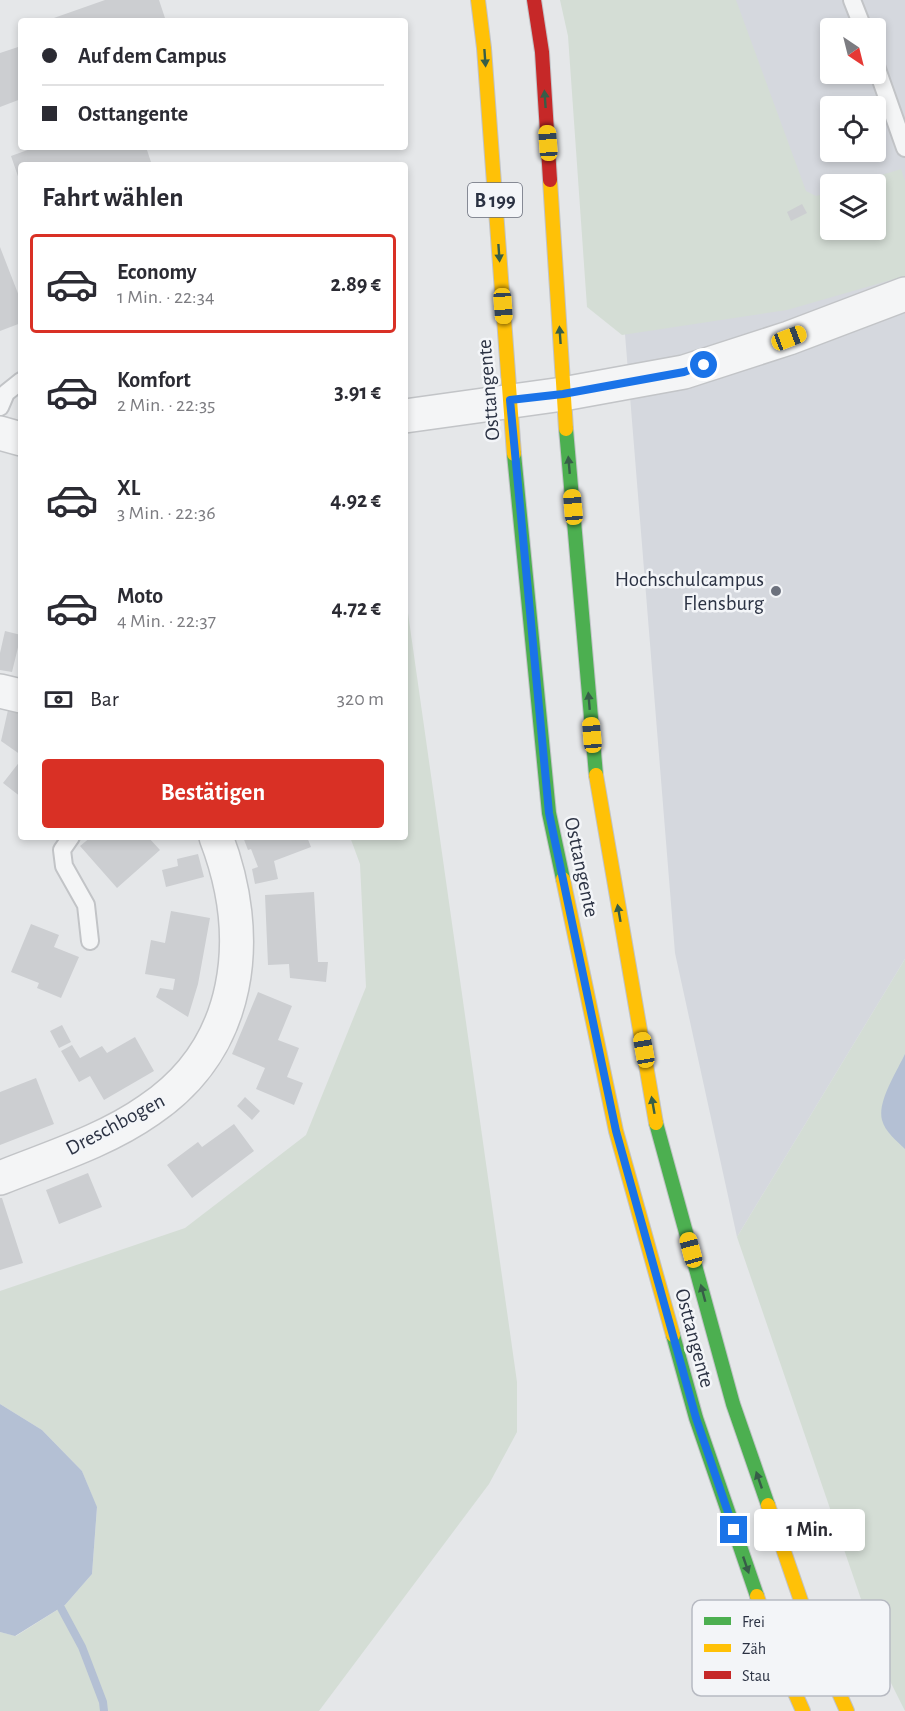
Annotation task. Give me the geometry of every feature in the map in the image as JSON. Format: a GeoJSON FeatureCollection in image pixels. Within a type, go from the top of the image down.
{"type":"FeatureCollection","features":[{"type":"Feature","properties":{"kind":"main road","name":"Osttangente"},"geometry":{"type":"LineString","coordinates":[[478,0],[484,48],[510,400],[549,813],[616,1131],[696,1418],[758,1600]]}},
{"type":"Feature","properties":{"kind":"main road","name":"Osttangente"},"geometry":{"type":"LineString","coordinates":[[534,0],[542,52],[563,394],[596,780],[655,1118],[733,1404],[801,1600]]}},
{"type":"Feature","properties":{"kind":"main road","name":"Osttangente"},"geometry":{"type":"LineString","coordinates":[[796,1696],[803,1711]]}},
{"type":"Feature","properties":{"kind":"main road","name":"Osttangente"},"geometry":{"type":"LineString","coordinates":[[840,1696],[847,1711]]}},
{"type":"Feature","properties":{"kind":"street"},"geometry":{"type":"LineString","coordinates":[[408,416],[563,394],[684,372],[789,338],[905,294]]}},
{"type":"Feature","properties":{"kind":"street"},"geometry":{"type":"LineString","coordinates":[[0,433],[18,438]]}},
{"type":"Feature","properties":{"kind":"street"},"geometry":{"type":"LineString","coordinates":[[0,691],[18,695]]}},
{"type":"Feature","properties":{"kind":"street","name":"Dreschbogen"},"geometry":{"type":"LineString","coordinates":[[0,1178],[98,1138],[148,1111],[174,1092],[204,1056],[223,1021],[237,967],[237,920],[225,862],[217,840]]}},
{"type":"Feature","properties":{"kind":"lane"},"geometry":{"type":"LineString","coordinates":[[852,0],[858,18]]}},
{"type":"Feature","properties":{"kind":"lane"},"geometry":{"type":"LineString","coordinates":[[882,84],[905,148]]}},
{"type":"Feature","properties":{"kind":"lane"},"geometry":{"type":"LineString","coordinates":[[0,407],[6,393],[18,383]]}},
{"type":"Feature","properties":{"kind":"lane"},"geometry":{"type":"LineString","coordinates":[[69,840],[62,850],[64,866],[86,905],[90,941]]}},
{"type":"Feature","properties":{"kind":"shaded area"},"geometry":{"type":"Polygon","coordinates":[[[560,0],[736,0],[806,191],[816,196],[820,195],[820,240],[886,240],[885,174],[901,169],[905,181],[905,276],[787,310],[622,335],[587,307],[568,36],[560,0]]]}},
{"type":"Feature","properties":{"kind":"shaded area","name":"Hochschulcampus Flensburg"},"geometry":{"type":"Polygon","coordinates":[[[598,0],[905,0],[905,959],[737,1237],[675,953],[598,0]]]}},
{"type":"Feature","properties":{"kind":"shaded area"},"geometry":{"type":"Polygon","coordinates":[[[408,613],[517,1382],[517,1432],[489,1484],[319,1711],[0,1711],[0,1632],[16,1636],[65,1605],[92,1574],[97,1508],[82,1471],[42,1430],[0,1404],[0,1291],[185,1228],[306,1135],[366,987],[360,864],[351,840],[408,840],[408,613]]]}},
{"type":"Feature","properties":{"kind":"shaded area"},"geometry":{"type":"Polygon","coordinates":[[[905,959],[905,1711],[890,1681],[890,1600],[861,1600],[737,1237],[905,959]]]}},
{"type":"Feature","properties":{"kind":"water"},"geometry":{"type":"Polygon","coordinates":[[[905,1054],[905,1149],[886,1128],[881,1113],[882,1104],[905,1054]]]}},
{"type":"Feature","properties":{"kind":"water"},"geometry":{"type":"Polygon","coordinates":[[[0,1404],[42,1430],[82,1471],[97,1507],[92,1574],[65,1605],[15,1636],[0,1632],[0,1404]]]}},
{"type":"Feature","properties":{"kind":"building"},"geometry":{"type":"Polygon","coordinates":[[[105,0],[159,0],[165,18],[54,18],[105,0]]]}},
{"type":"Feature","properties":{"kind":"building"},"geometry":{"type":"Polygon","coordinates":[[[18,47],[18,100],[0,107],[0,53],[18,47]]]}},
{"type":"Feature","properties":{"kind":"building"},"geometry":{"type":"Polygon","coordinates":[[[28,150],[147,150],[151,162],[18,162],[18,176],[11,156],[28,150]]]}},
{"type":"Feature","properties":{"kind":"building"},"geometry":{"type":"Polygon","coordinates":[[[802,204],[807,213],[791,221],[787,212],[802,204]]]}},
{"type":"Feature","properties":{"kind":"building"},"geometry":{"type":"Polygon","coordinates":[[[0,247],[18,293],[18,324],[0,331],[0,247]]]}},
{"type":"Feature","properties":{"kind":"building"},"geometry":{"type":"Polygon","coordinates":[[[5,631],[18,634],[18,647],[12,672],[0,670],[0,653],[5,631]]]}},
{"type":"Feature","properties":{"kind":"building"},"geometry":{"type":"Polygon","coordinates":[[[8,710],[18,713],[18,753],[1,741],[8,710]]]}},
{"type":"Feature","properties":{"kind":"building"},"geometry":{"type":"Polygon","coordinates":[[[18,764],[18,795],[3,783],[18,764]]]}},
{"type":"Feature","properties":{"kind":"building"},"geometry":{"type":"Polygon","coordinates":[[[87,840],[151,840],[160,850],[117,888],[80,846],[87,840]]]}},
{"type":"Feature","properties":{"kind":"building"},"geometry":{"type":"Polygon","coordinates":[[[244,840],[308,840],[311,847],[274,861],[278,879],[255,884],[252,869],[258,867],[251,849],[248,850],[244,840]]]}},
{"type":"Feature","properties":{"kind":"building"},"geometry":{"type":"Polygon","coordinates":[[[198,854],[204,877],[166,887],[162,870],[178,866],[177,859],[198,854]]]}},
{"type":"Feature","properties":{"kind":"building"},"geometry":{"type":"Polygon","coordinates":[[[314,892],[318,962],[328,962],[326,982],[290,978],[289,964],[268,965],[265,895],[314,892]]]}},
{"type":"Feature","properties":{"kind":"building"},"geometry":{"type":"Polygon","coordinates":[[[171,911],[210,918],[198,984],[188,1017],[156,997],[160,988],[173,990],[175,979],[145,974],[151,940],[165,943],[171,911]]]}},
{"type":"Feature","properties":{"kind":"building"},"geometry":{"type":"Polygon","coordinates":[[[31,924],[59,935],[54,947],[79,957],[61,998],[37,988],[39,983],[11,972],[31,924]]]}},
{"type":"Feature","properties":{"kind":"building"},"geometry":{"type":"Polygon","coordinates":[[[258,992],[292,1006],[278,1040],[299,1048],[287,1077],[303,1083],[294,1105],[256,1089],[265,1068],[232,1054],[258,992]]]}},
{"type":"Feature","properties":{"kind":"building"},"geometry":{"type":"Polygon","coordinates":[[[62,1025],[71,1042],[59,1048],[50,1031],[62,1025]]]}},
{"type":"Feature","properties":{"kind":"building"},"geometry":{"type":"Polygon","coordinates":[[[135,1037],[154,1071],[104,1100],[90,1076],[79,1082],[61,1051],[72,1045],[80,1058],[102,1046],[107,1053],[135,1037]]]}},
{"type":"Feature","properties":{"kind":"building"},"geometry":{"type":"Polygon","coordinates":[[[36,1078],[54,1124],[0,1145],[0,1092],[36,1078]]]}},
{"type":"Feature","properties":{"kind":"building"},"geometry":{"type":"Polygon","coordinates":[[[245,1097],[260,1111],[252,1120],[237,1106],[245,1097]]]}},
{"type":"Feature","properties":{"kind":"building"},"geometry":{"type":"Polygon","coordinates":[[[234,1124],[254,1151],[192,1198],[167,1165],[198,1142],[202,1147],[234,1124]]]}},
{"type":"Feature","properties":{"kind":"building"},"geometry":{"type":"Polygon","coordinates":[[[88,1173],[102,1207],[59,1224],[46,1190],[88,1173]]]}},
{"type":"Feature","properties":{"kind":"building"},"geometry":{"type":"Polygon","coordinates":[[[0,1198],[2,1198],[23,1263],[0,1270],[0,1198]]]}},
{"type":"Feature","properties":{"kind":"waterway"},"geometry":{"type":"LineString","coordinates":[[61,1608],[82,1647],[103,1702],[104,1711]]}},
{"type":"Feature","properties":{"kind":"traffic: fast"},"geometry":{"type":"LineString","coordinates":[[566,429],[596,775]]}},
{"type":"Feature","properties":{"kind":"traffic: fast"},"geometry":{"type":"LineString","coordinates":[[514,454],[549,813],[563,879]]}},
{"type":"Feature","properties":{"kind":"traffic: fast"},"geometry":{"type":"LineString","coordinates":[[656,1123],[733,1404],[768,1505]]}},
{"type":"Feature","properties":{"kind":"traffic: fast"},"geometry":{"type":"LineString","coordinates":[[673,1335],[696,1418],[757,1596]]}},
{"type":"Feature","properties":{"kind":"traffic: slow"},"geometry":{"type":"LineString","coordinates":[[478,0],[484,48],[514,454]]}},
{"type":"Feature","properties":{"kind":"traffic: slow"},"geometry":{"type":"LineString","coordinates":[[550,180],[566,429]]}},
{"type":"Feature","properties":{"kind":"traffic: slow"},"geometry":{"type":"LineString","coordinates":[[596,775],[656,1123]]}},
{"type":"Feature","properties":{"kind":"traffic: slow"},"geometry":{"type":"LineString","coordinates":[[563,879],[616,1131],[673,1335]]}},
{"type":"Feature","properties":{"kind":"traffic: slow"},"geometry":{"type":"LineString","coordinates":[[768,1505],[801,1600]]}},
{"type":"Feature","properties":{"kind":"traffic: slow"},"geometry":{"type":"LineString","coordinates":[[757,1596],[758,1600]]}},
{"type":"Feature","properties":{"kind":"traffic: slow"},"geometry":{"type":"LineString","coordinates":[[796,1696],[803,1711]]}},
{"type":"Feature","properties":{"kind":"traffic: slow"},"geometry":{"type":"LineString","coordinates":[[840,1696],[847,1711]]}},
{"type":"Feature","properties":{"kind":"traffic: jam"},"geometry":{"type":"LineString","coordinates":[[534,0],[542,52],[550,180]]}},
{"type":"Feature","properties":{"kind":"place","name":"Hochschulcampus Flensburg"},"geometry":{"type":"Point","coordinates":[776,591]}},
{"type":"Feature","properties":{"kind":"route"},"geometry":{"type":"LineString","coordinates":[[704,365],[684,372],[563,394],[510,400],[549,813],[616,1131],[696,1418],[734,1530]]}}]}
